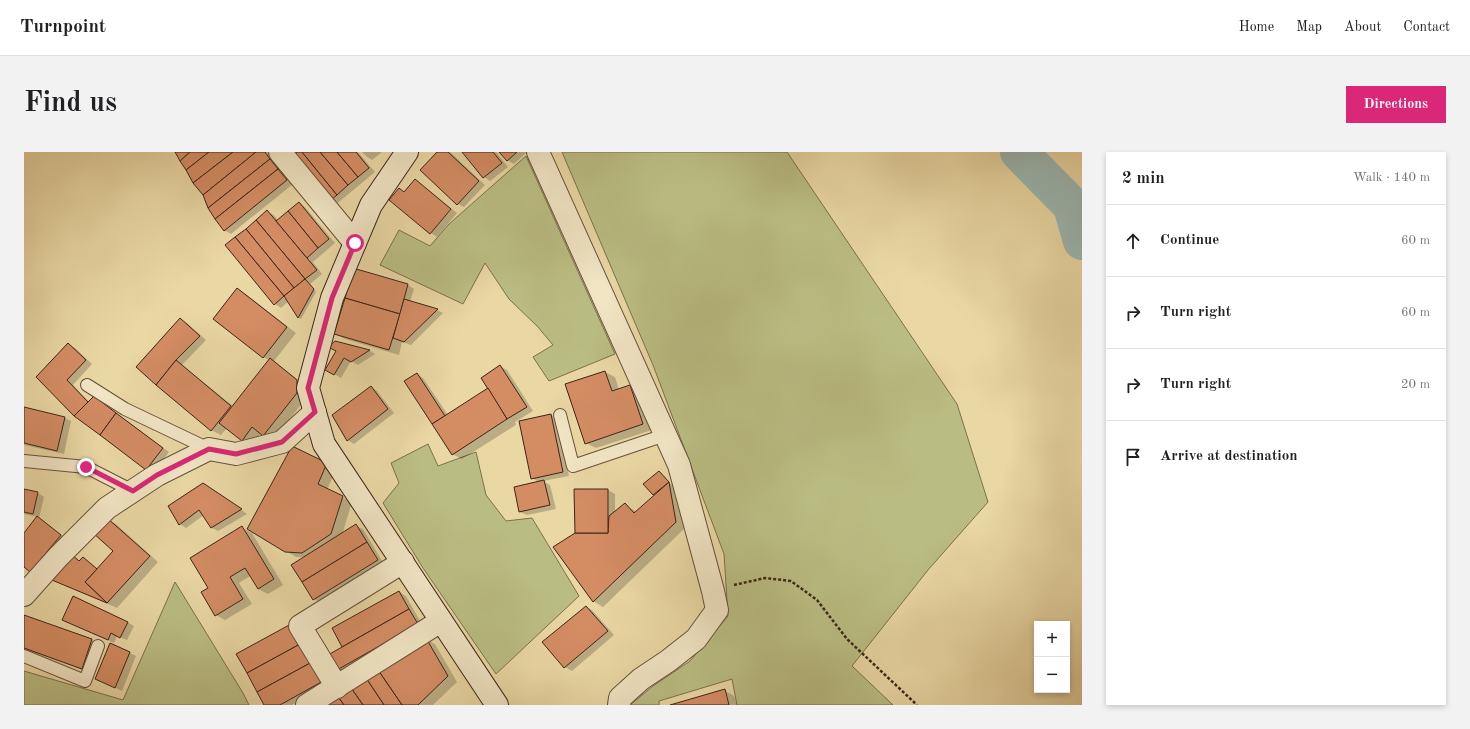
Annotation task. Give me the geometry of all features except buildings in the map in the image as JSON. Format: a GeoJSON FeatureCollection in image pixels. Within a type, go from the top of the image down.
{"type":"FeatureCollection","features":[{"type":"Feature","properties":{"kind":"street"},"geometry":{"type":"LineString","coordinates":[[280,152],[355,243]]}},
{"type":"Feature","properties":{"kind":"street"},"geometry":{"type":"LineString","coordinates":[[407,152],[371,205],[355,243],[332,298],[308,388],[324,444],[497,705]]}},
{"type":"Feature","properties":{"kind":"street"},"geometry":{"type":"LineString","coordinates":[[538,152],[678,465],[717,610],[696,639],[641,679],[620,698],[619,705]]}},
{"type":"Feature","properties":{"kind":"street"},"geometry":{"type":"LineString","coordinates":[[24,595],[107,508],[157,475],[209,449],[236,454],[282,442],[315,412]]}},
{"type":"Feature","properties":{"kind":"street"},"geometry":{"type":"LineString","coordinates":[[336,687],[300,626],[402,562]]}},
{"type":"Feature","properties":{"kind":"street"},"geometry":{"type":"LineString","coordinates":[[307,705],[441,621]]}},
{"type":"Feature","properties":{"kind":"lane"},"geometry":{"type":"LineString","coordinates":[[87,384],[126,409],[209,449]]}},
{"type":"Feature","properties":{"kind":"lane"},"geometry":{"type":"LineString","coordinates":[[560,416],[573,466],[665,435]]}},
{"type":"Feature","properties":{"kind":"lane"},"geometry":{"type":"LineString","coordinates":[[24,461],[86,467],[133,491]]}},
{"type":"Feature","properties":{"kind":"lane"},"geometry":{"type":"LineString","coordinates":[[24,656],[85,681],[98,646]]}},
{"type":"Feature","properties":{"kind":"path"},"geometry":{"type":"LineString","coordinates":[[712,591],[764,578],[791,581],[817,600],[847,639],[916,705]]}},
{"type":"Feature","properties":{"kind":"green space"},"geometry":{"type":"Polygon","coordinates":[[[562,152],[787,152],[957,404],[988,502],[928,570],[852,666],[893,705],[737,705],[732,679],[659,701],[659,705],[630,705],[653,686],[690,661],[728,616],[724,554],[653,365],[562,152]]]}},
{"type":"Feature","properties":{"kind":"green space"},"geometry":{"type":"Polygon","coordinates":[[[526,156],[615,354],[549,381],[533,357],[553,345],[538,327],[509,299],[485,263],[463,304],[380,265],[399,230],[430,246],[449,224],[526,156]]]}},
{"type":"Feature","properties":{"kind":"green space"},"geometry":{"type":"Polygon","coordinates":[[[428,444],[438,466],[476,452],[486,495],[506,521],[532,518],[579,596],[496,674],[423,568],[383,503],[399,483],[391,463],[428,444]]]}},
{"type":"Feature","properties":{"kind":"green space"},"geometry":{"type":"Polygon","coordinates":[[[175,582],[249,705],[24,705],[24,671],[123,700],[175,582]]]}},
{"type":"Feature","properties":{"kind":"waterway"},"geometry":{"type":"LineString","coordinates":[[1019,152],[1072,206],[1082,241]]}},
{"type":"Feature","properties":{"kind":"route"},"geometry":{"type":"LineString","coordinates":[[86,467],[133,491],[157,475],[209,449],[236,454],[282,442],[315,412],[308,388],[332,298],[355,243]]}}]}
